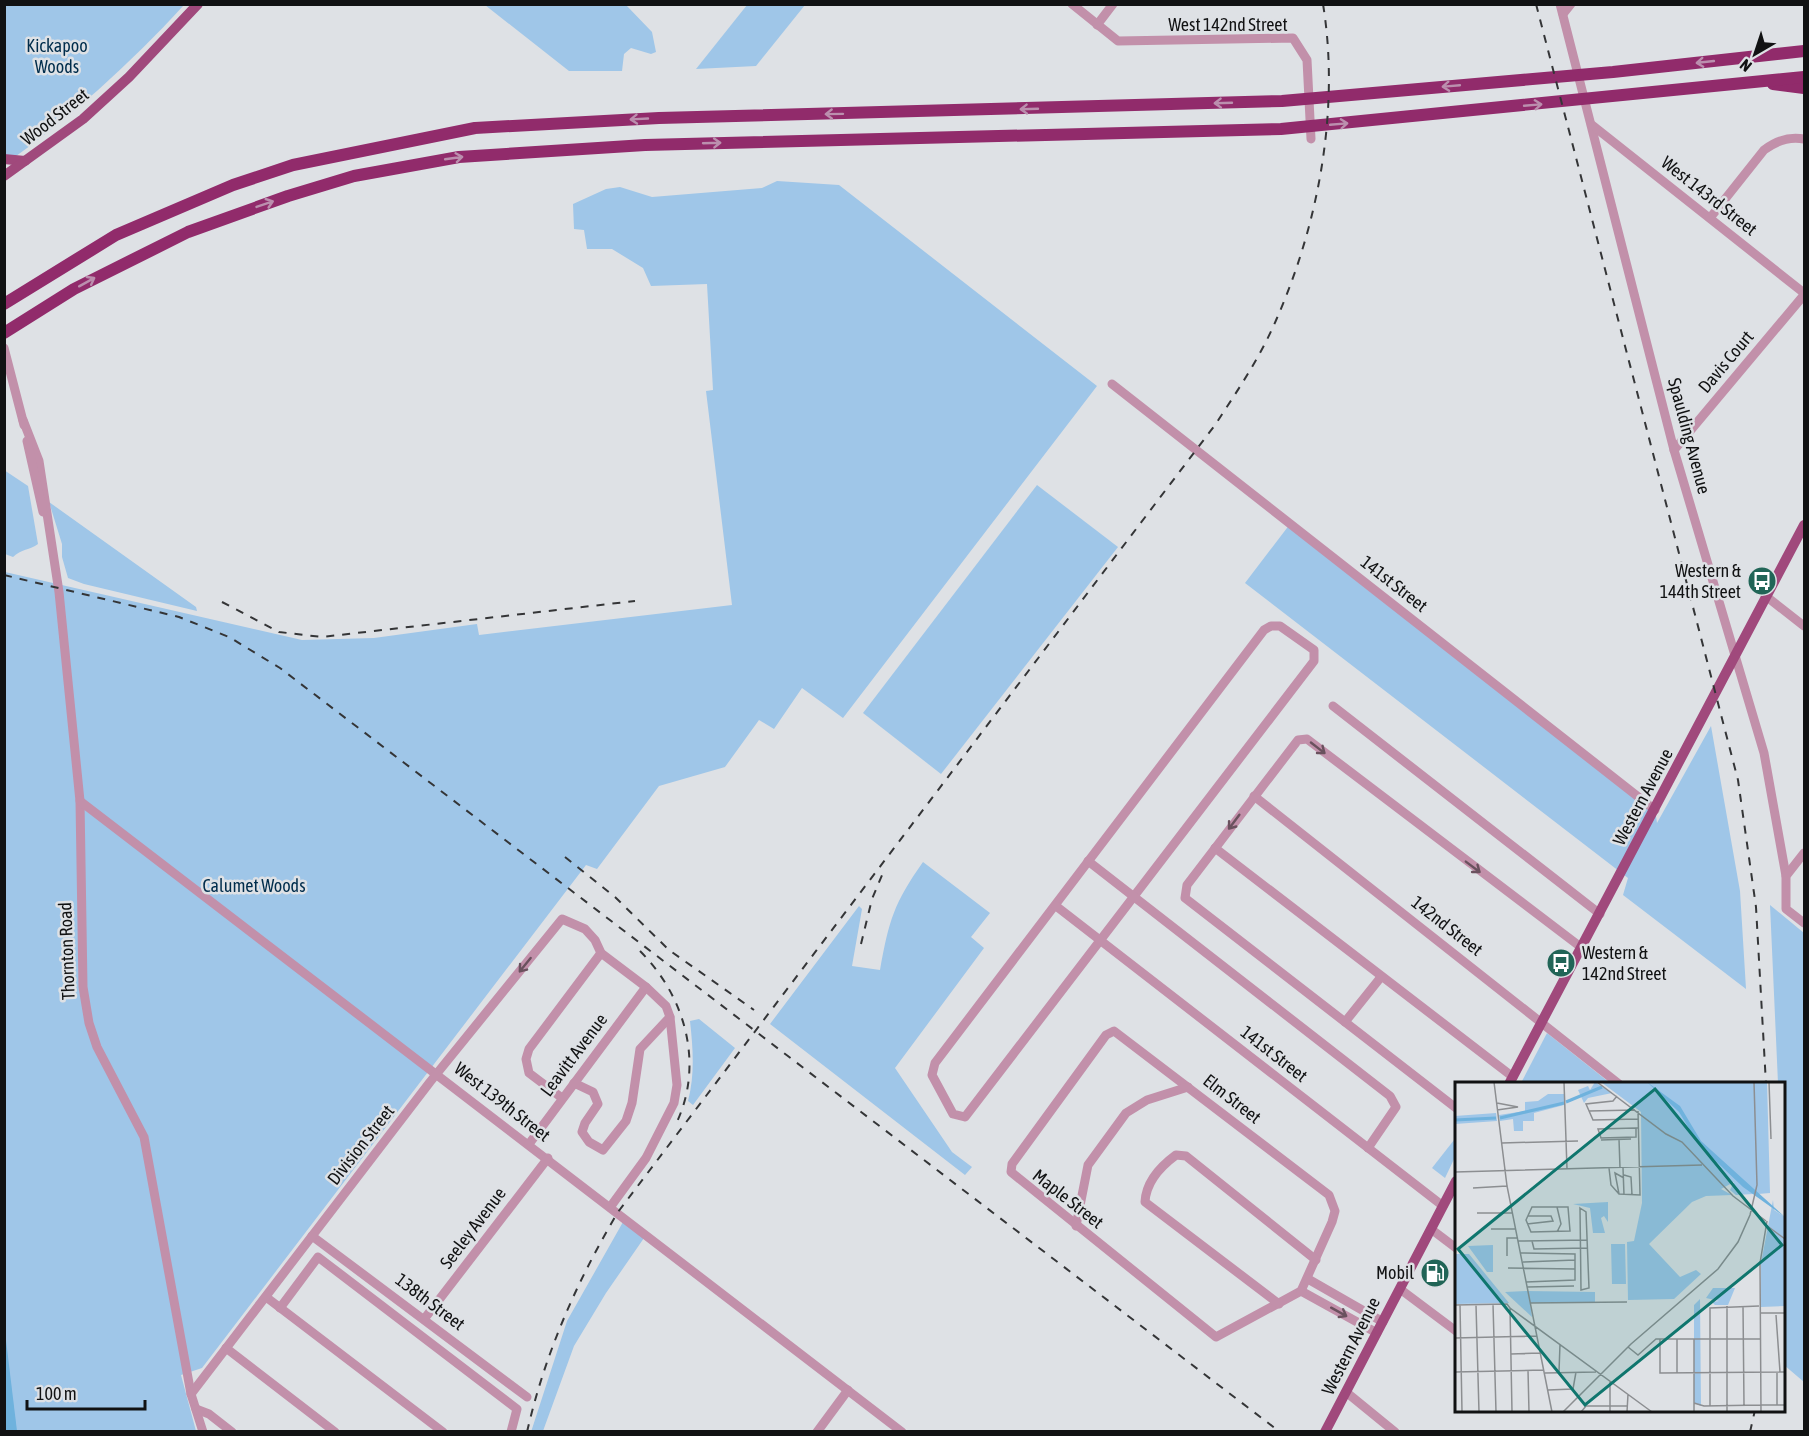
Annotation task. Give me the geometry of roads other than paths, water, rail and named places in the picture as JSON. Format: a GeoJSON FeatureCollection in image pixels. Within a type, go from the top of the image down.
{"type":"FeatureCollection","features":[{"type":"Feature","properties":{"kind":"highway"},"geometry":{"type":"LineString","coordinates":[[4,304],[116,235],[233,185],[293,165],[475,128],[659,118],[1282,101],[1613,72],[1804,51]]}},
{"type":"Feature","properties":{"kind":"highway"},"geometry":{"type":"LineString","coordinates":[[4,333],[36,312],[140,254],[228,217],[354,176],[459,157],[645,145],[1281,129],[1804,77]]}},
{"type":"Feature","properties":{"kind":"highway"},"geometry":{"type":"LineString","coordinates":[[1763,81],[1791,88],[1804,88]]}},
{"type":"Feature","properties":{"kind":"main road","name":"Wood Street"},"geometry":{"type":"LineString","coordinates":[[4,176],[83,119],[122,84],[198,4]]}},
{"type":"Feature","properties":{"kind":"main road"},"geometry":{"type":"LineString","coordinates":[[4,159],[25,161]]}},
{"type":"Feature","properties":{"kind":"main road","name":"Western Avenue"},"geometry":{"type":"LineString","coordinates":[[1511,1080],[1804,525]]}},
{"type":"Feature","properties":{"kind":"main road","name":"Western Avenue"},"geometry":{"type":"LineString","coordinates":[[1325,1431],[1455,1183]]}},
{"type":"Feature","properties":{"kind":"street","name":"West 142nd Street"},"geometry":{"type":"LineString","coordinates":[[1072,4],[1118,42],[1293,38],[1308,60],[1311,139]]}},
{"type":"Feature","properties":{"kind":"street"},"geometry":{"type":"LineString","coordinates":[[1097,25],[1113,4]]}},
{"type":"Feature","properties":{"kind":"street"},"geometry":{"type":"LineString","coordinates":[[1562,9],[1571,4]]}},
{"type":"Feature","properties":{"kind":"street","name":"Spaulding Avenue"},"geometry":{"type":"LineString","coordinates":[[1562,9],[1674,450],[1764,753],[1786,876]]}},
{"type":"Feature","properties":{"kind":"street","name":"West 143rd Street"},"geometry":{"type":"LineString","coordinates":[[1592,125],[1804,294]]}},
{"type":"Feature","properties":{"kind":"street"},"geometry":{"type":"LineString","coordinates":[[1710,218],[1764,150],[1793,137],[1804,139]]}},
{"type":"Feature","properties":{"kind":"street","name":"Davis Court"},"geometry":{"type":"LineString","coordinates":[[1674,450],[1804,294]]}},
{"type":"Feature","properties":{"kind":"street","name":"Thornton Road"},"geometry":{"type":"LineString","coordinates":[[4,348],[23,420],[37,495],[47,524],[59,592],[80,801],[83,987],[89,1023],[97,1047],[144,1137],[191,1394],[202,1431]]}},
{"type":"Feature","properties":{"kind":"street","name":"141st Street"},"geometry":{"type":"LineString","coordinates":[[1112,384],[1655,810]]}},
{"type":"Feature","properties":{"kind":"street"},"geometry":{"type":"LineString","coordinates":[[1767,597],[1804,626]]}},
{"type":"Feature","properties":{"kind":"street"},"geometry":{"type":"LineString","coordinates":[[1280,626],[1314,650],[1314,660],[1133,897],[965,1117],[953,1114],[932,1075],[934,1063],[1056,906],[1264,630],[1280,626]]}},
{"type":"Feature","properties":{"kind":"street"},"geometry":{"type":"LineString","coordinates":[[1333,706],[1600,914]]}},
{"type":"Feature","properties":{"kind":"street"},"geometry":{"type":"LineString","coordinates":[[1455,1107],[1185,898],[1186,885],[1298,740],[1307,739],[1582,948]]}},
{"type":"Feature","properties":{"kind":"street","name":"142nd Street"},"geometry":{"type":"LineString","coordinates":[[1254,796],[1618,1082]]}},
{"type":"Feature","properties":{"kind":"street","name":"West 139th Street"},"geometry":{"type":"LineString","coordinates":[[80,801],[438,1073],[902,1431]]}},
{"type":"Feature","properties":{"kind":"street"},"geometry":{"type":"LineString","coordinates":[[1215,848],[1511,1080]]}},
{"type":"Feature","properties":{"kind":"street"},"geometry":{"type":"LineString","coordinates":[[1804,853],[1786,876],[1786,909],[1804,923]]}},
{"type":"Feature","properties":{"kind":"street"},"geometry":{"type":"LineString","coordinates":[[1088,861],[1390,1096],[1396,1107],[1368,1148]]}},
{"type":"Feature","properties":{"kind":"street","name":"141st Street"},"geometry":{"type":"LineString","coordinates":[[1056,906],[1443,1206]]}},
{"type":"Feature","properties":{"kind":"street","name":"Division Street"},"geometry":{"type":"LineString","coordinates":[[191,1394],[438,1073],[562,920],[585,929],[596,940],[601,953]]}},
{"type":"Feature","properties":{"kind":"street"},"geometry":{"type":"LineString","coordinates":[[562,1098],[529,1073],[526,1059],[529,1049],[601,953],[646,987],[666,1006],[670,1017],[677,1085],[674,1103],[646,1158],[611,1206]]}},
{"type":"Feature","properties":{"kind":"street"},"geometry":{"type":"LineString","coordinates":[[1345,1022],[1381,977]]}},
{"type":"Feature","properties":{"kind":"street","name":"Leavitt Avenue"},"geometry":{"type":"LineString","coordinates":[[529,1144],[646,987]]}},
{"type":"Feature","properties":{"kind":"street"},"geometry":{"type":"LineString","coordinates":[[574,1083],[593,1092],[598,1104],[582,1132],[589,1142],[603,1150],[626,1121],[632,1103],[640,1049],[670,1017]]}},
{"type":"Feature","properties":{"kind":"street","name":"Elm Street"},"geometry":{"type":"LineString","coordinates":[[1113,1031],[1329,1195],[1335,1211],[1316,1260]]}},
{"type":"Feature","properties":{"kind":"street","name":"Maple Street"},"geometry":{"type":"LineString","coordinates":[[1113,1031],[1106,1035],[1012,1164],[1011,1172],[1018,1180],[1216,1337],[1279,1304]]}},
{"type":"Feature","properties":{"kind":"street"},"geometry":{"type":"LineString","coordinates":[[1076,1226],[1088,1165],[1126,1113],[1147,1100],[1188,1087]]}},
{"type":"Feature","properties":{"kind":"street"},"geometry":{"type":"LineString","coordinates":[[1176,1155],[1186,1156],[1316,1260],[1308,1279],[1301,1291],[1279,1304],[1145,1202],[1150,1183],[1163,1164],[1176,1155]]}},
{"type":"Feature","properties":{"kind":"street","name":"Seeley Avenue"},"geometry":{"type":"LineString","coordinates":[[425,1318],[548,1158]]}},
{"type":"Feature","properties":{"kind":"street"},"geometry":{"type":"LineString","coordinates":[[1431,1229],[1455,1247]]}},
{"type":"Feature","properties":{"kind":"street","name":"138th Street"},"geometry":{"type":"LineString","coordinates":[[312,1236],[527,1396]]}},
{"type":"Feature","properties":{"kind":"street"},"geometry":{"type":"LineString","coordinates":[[280,1308],[318,1257],[517,1409],[511,1431]]}},
{"type":"Feature","properties":{"kind":"street"},"geometry":{"type":"LineString","coordinates":[[1308,1279],[1383,1322]]}},
{"type":"Feature","properties":{"kind":"street"},"geometry":{"type":"LineString","coordinates":[[1400,1289],[1455,1330]]}},
{"type":"Feature","properties":{"kind":"street"},"geometry":{"type":"LineString","coordinates":[[1301,1291],[1377,1333]]}},
{"type":"Feature","properties":{"kind":"street"},"geometry":{"type":"LineString","coordinates":[[266,1297],[443,1431]]}},
{"type":"Feature","properties":{"kind":"street"},"geometry":{"type":"LineString","coordinates":[[226,1348],[335,1431]]}},
{"type":"Feature","properties":{"kind":"street"},"geometry":{"type":"LineString","coordinates":[[816,1431],[848,1390]]}},
{"type":"Feature","properties":{"kind":"street"},"geometry":{"type":"LineString","coordinates":[[1346,1392],[1395,1431]]}},
{"type":"Feature","properties":{"kind":"street"},"geometry":{"type":"LineString","coordinates":[[196,1409],[209,1414],[232,1431]]}},
{"type":"Feature","properties":{"kind":"railway"},"geometry":{"type":"LineString","coordinates":[[527,1432],[543,1374],[564,1318],[589,1264],[618,1212],[1215,425],[1241,386],[1271,332],[1292,281],[1314,204],[1327,124],[1329,83],[1328,43],[1323,4]]}},
{"type":"Feature","properties":{"kind":"railway"},"geometry":{"type":"LineString","coordinates":[[1536,4],[1738,780],[1756,907],[1766,1082]]}},
{"type":"Feature","properties":{"kind":"railway"},"geometry":{"type":"LineString","coordinates":[[4,575],[179,617],[229,637],[280,668],[1280,1432]]}},
{"type":"Feature","properties":{"kind":"railway"},"geometry":{"type":"LineString","coordinates":[[222,602],[279,632],[322,637],[635,601]]}},
{"type":"Feature","properties":{"kind":"railway"},"geometry":{"type":"LineString","coordinates":[[565,857],[615,897],[669,950],[754,1010]]}},
{"type":"Feature","properties":{"kind":"railway"},"geometry":{"type":"LineString","coordinates":[[861,944],[872,899],[885,868]]}},
{"type":"Feature","properties":{"kind":"railway"},"geometry":{"type":"LineString","coordinates":[[640,951],[669,989],[686,1033],[689,1080],[684,1103],[675,1126]]}},
{"type":"Feature","properties":{"kind":"railway"},"geometry":{"type":"LineString","coordinates":[[1750,1432],[1755,1412]]}},
{"type":"Feature","properties":{"kind":"place","name":"Western & 144th Street"},"geometry":{"type":"Point","coordinates":[1762,581]}},
{"type":"Feature","properties":{"kind":"place","name":"Western & 142nd Street"},"geometry":{"type":"Point","coordinates":[1561,963]}},
{"type":"Feature","properties":{"kind":"place","name":"Mobil"},"geometry":{"type":"Point","coordinates":[1435,1273]}},
{"type":"Feature","properties":{"kind":"park label","name":"Kickapoo Woods"},"geometry":{"type":"Point","coordinates":[57,56]}},
{"type":"Feature","properties":{"kind":"park label","name":"Calumet Woods"},"geometry":{"type":"Point","coordinates":[254,886]}}]}
